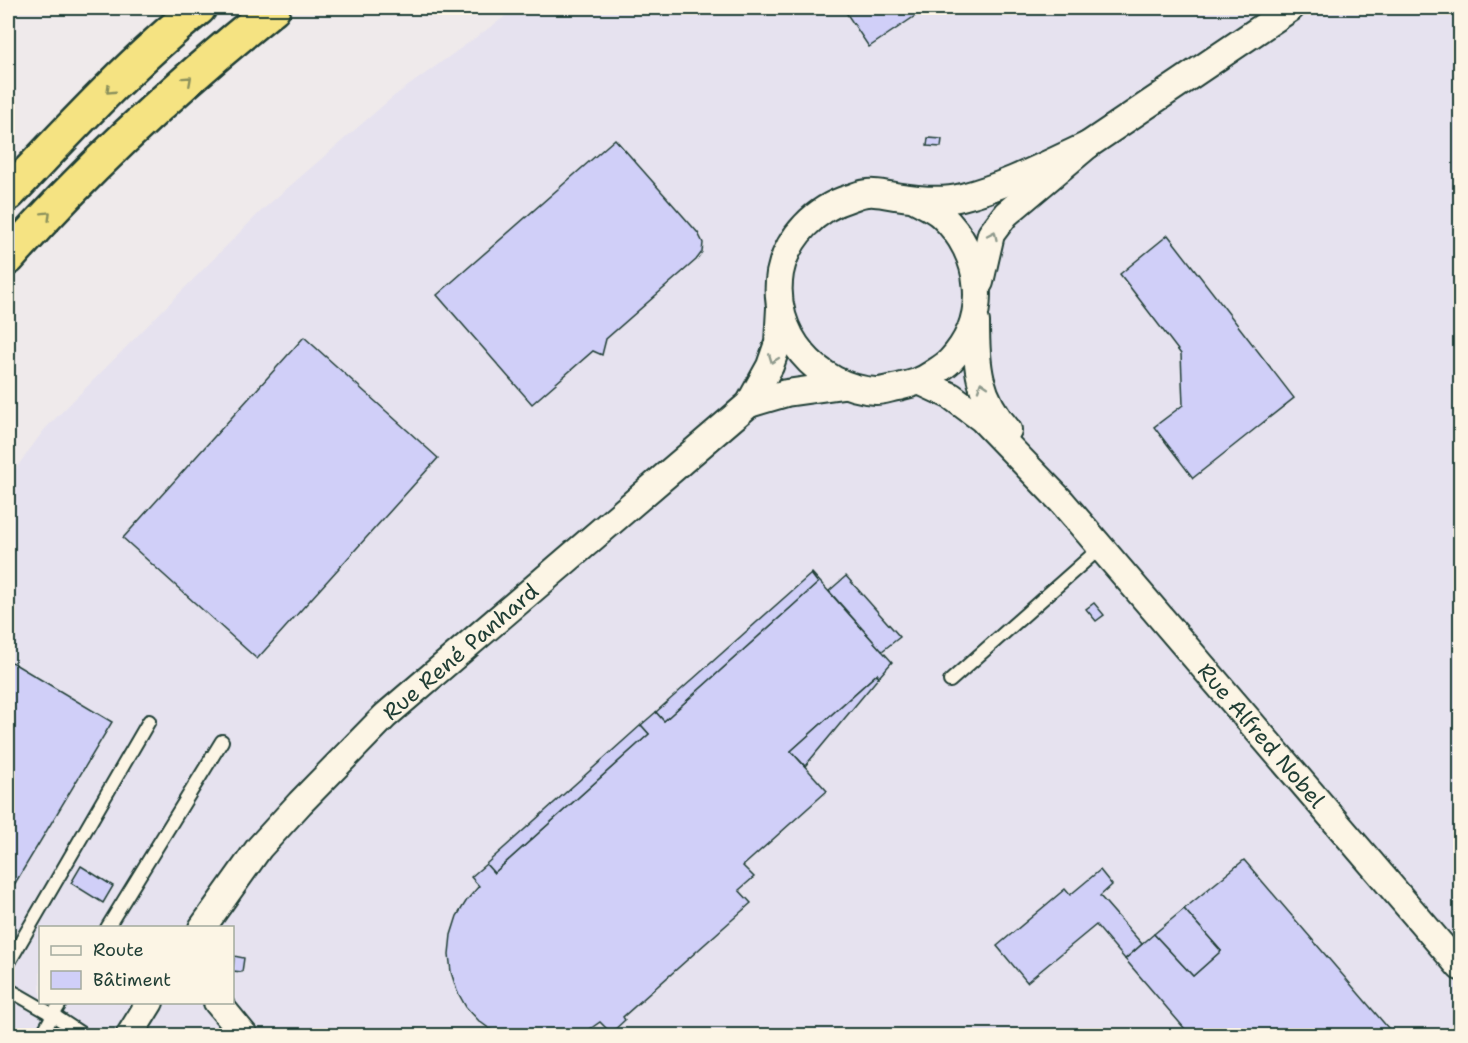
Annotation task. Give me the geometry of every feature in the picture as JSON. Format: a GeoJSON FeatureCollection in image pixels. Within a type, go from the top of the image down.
{"type":"FeatureCollection","features":[{"type":"Feature","properties":{"kind":"highway"},"geometry":{"type":"LineString","coordinates":[[8,194],[88,111],[181,22],[199,8]]}},
{"type":"Feature","properties":{"kind":"highway"},"geometry":{"type":"LineString","coordinates":[[8,258],[30,232],[127,135],[219,52],[273,8]]}},
{"type":"Feature","properties":{"kind":"street"},"geometry":{"type":"LineString","coordinates":[[1088,145],[998,186],[960,198],[914,199],[867,192],[834,202],[811,218],[790,245],[780,273],[780,308],[786,328],[798,351],[815,369],[843,385],[878,391],[921,382],[949,362],[964,343],[977,302],[991,234],[1006,214],[1088,145],[1291,8]]}},
{"type":"Feature","properties":{"kind":"street"},"geometry":{"type":"LineString","coordinates":[[914,199],[940,214],[963,240],[971,257],[977,302]]}},
{"type":"Feature","properties":{"kind":"street","name":"Rue Alfred Nobel"},"geometry":{"type":"LineString","coordinates":[[977,302],[976,361],[981,388],[997,418],[1036,461],[1062,502]]}},
{"type":"Feature","properties":{"kind":"street","name":"Rue René Panhard"},"geometry":{"type":"LineString","coordinates":[[203,926],[259,848],[385,716],[749,404],[770,366],[778,344],[780,308]]}},
{"type":"Feature","properties":{"kind":"street","name":"Rue Alfred Nobel"},"geometry":{"type":"LineString","coordinates":[[921,382],[951,396],[982,419],[1062,502],[1461,967]]}},
{"type":"Feature","properties":{"kind":"street","name":"Rue René Panhard"},"geometry":{"type":"LineString","coordinates":[[749,404],[786,393],[843,385]]}},
{"type":"Feature","properties":{"kind":"street"},"geometry":{"type":"LineString","coordinates":[[129,1035],[149,1004]]}},
{"type":"Feature","properties":{"kind":"street"},"geometry":{"type":"LineString","coordinates":[[219,1004],[245,1035]]}},
{"type":"Feature","properties":{"kind":"lane"},"geometry":{"type":"LineString","coordinates":[[950,681],[1100,548]]}},
{"type":"Feature","properties":{"kind":"lane"},"geometry":{"type":"LineString","coordinates":[[8,964],[149,721]]}},
{"type":"Feature","properties":{"kind":"lane"},"geometry":{"type":"LineString","coordinates":[[108,926],[222,741]]}},
{"type":"Feature","properties":{"kind":"lane"},"geometry":{"type":"LineString","coordinates":[[8,988],[86,1035]]}},
{"type":"Feature","properties":{"kind":"lane"},"geometry":{"type":"LineString","coordinates":[[41,1035],[60,1004]]}},
{"type":"Feature","properties":{"kind":"shaded area"},"geometry":{"type":"Polygon","coordinates":[[[517,8],[1460,8],[1460,1035],[8,1036],[8,479],[44,430],[261,211],[394,96],[517,8]]]}},
{"type":"Feature","properties":{"kind":"building"},"geometry":{"type":"Polygon","coordinates":[[[843,8],[927,8],[869,47],[843,8]]]}},
{"type":"Feature","properties":{"kind":"building"},"geometry":{"type":"Polygon","coordinates":[[[928,138],[942,139],[941,147],[927,146],[928,138]]]}},
{"type":"Feature","properties":{"kind":"building"},"geometry":{"type":"Polygon","coordinates":[[[615,139],[698,233],[703,243],[702,252],[696,260],[606,339],[602,355],[593,351],[532,404],[437,295],[615,139]]]}},
{"type":"Feature","properties":{"kind":"building"},"geometry":{"type":"Polygon","coordinates":[[[1168,235],[1294,398],[1193,478],[1154,427],[1183,405],[1181,354],[1120,274],[1168,235]]]}},
{"type":"Feature","properties":{"kind":"building"},"geometry":{"type":"Polygon","coordinates":[[[304,337],[438,458],[257,659],[123,538],[304,337]]]}},
{"type":"Feature","properties":{"kind":"building"},"geometry":{"type":"Polygon","coordinates":[[[812,573],[892,662],[879,677],[877,674],[791,751],[827,791],[743,866],[754,877],[739,890],[751,903],[623,1017],[625,1020],[611,1033],[600,1022],[580,1036],[501,1036],[494,1032],[466,1007],[457,991],[451,972],[449,954],[451,935],[457,916],[479,886],[471,877],[486,864],[494,873],[649,734],[641,725],[656,712],[664,721],[818,583],[812,573]]]}},
{"type":"Feature","properties":{"kind":"building"},"geometry":{"type":"Polygon","coordinates":[[[811,574],[818,583],[664,721],[656,712],[811,574]]]}},
{"type":"Feature","properties":{"kind":"building"},"geometry":{"type":"Polygon","coordinates":[[[846,576],[900,637],[882,651],[829,591],[846,576]]]}},
{"type":"Feature","properties":{"kind":"building"},"geometry":{"type":"Polygon","coordinates":[[[1094,603],[1104,615],[1096,621],[1086,609],[1094,603]]]}},
{"type":"Feature","properties":{"kind":"building"},"geometry":{"type":"Polygon","coordinates":[[[8,660],[112,722],[8,895],[8,660]]]}},
{"type":"Feature","properties":{"kind":"building"},"geometry":{"type":"Polygon","coordinates":[[[877,674],[879,677],[805,766],[791,751],[877,674]]]}},
{"type":"Feature","properties":{"kind":"building"},"geometry":{"type":"Polygon","coordinates":[[[641,725],[649,734],[494,873],[486,864],[641,725]]]}},
{"type":"Feature","properties":{"kind":"building"},"geometry":{"type":"Polygon","coordinates":[[[1244,860],[1395,1036],[1191,1036],[1125,959],[1154,934],[1193,976],[1221,951],[1184,909],[1244,860]]]}},
{"type":"Feature","properties":{"kind":"building"},"geometry":{"type":"Polygon","coordinates":[[[81,866],[113,886],[103,903],[71,883],[81,866]]]}},
{"type":"Feature","properties":{"kind":"building"},"geometry":{"type":"Polygon","coordinates":[[[1100,870],[1112,885],[1100,896],[1142,944],[1125,959],[1096,925],[1027,982],[997,946],[1065,889],[1070,895],[1100,870]]]}},
{"type":"Feature","properties":{"kind":"building"},"geometry":{"type":"Polygon","coordinates":[[[1184,909],[1221,951],[1193,976],[1154,934],[1184,909]]]}},
{"type":"Feature","properties":{"kind":"building"},"geometry":{"type":"Polygon","coordinates":[[[234,956],[244,958],[242,972],[234,971],[234,956]]]}}]}
